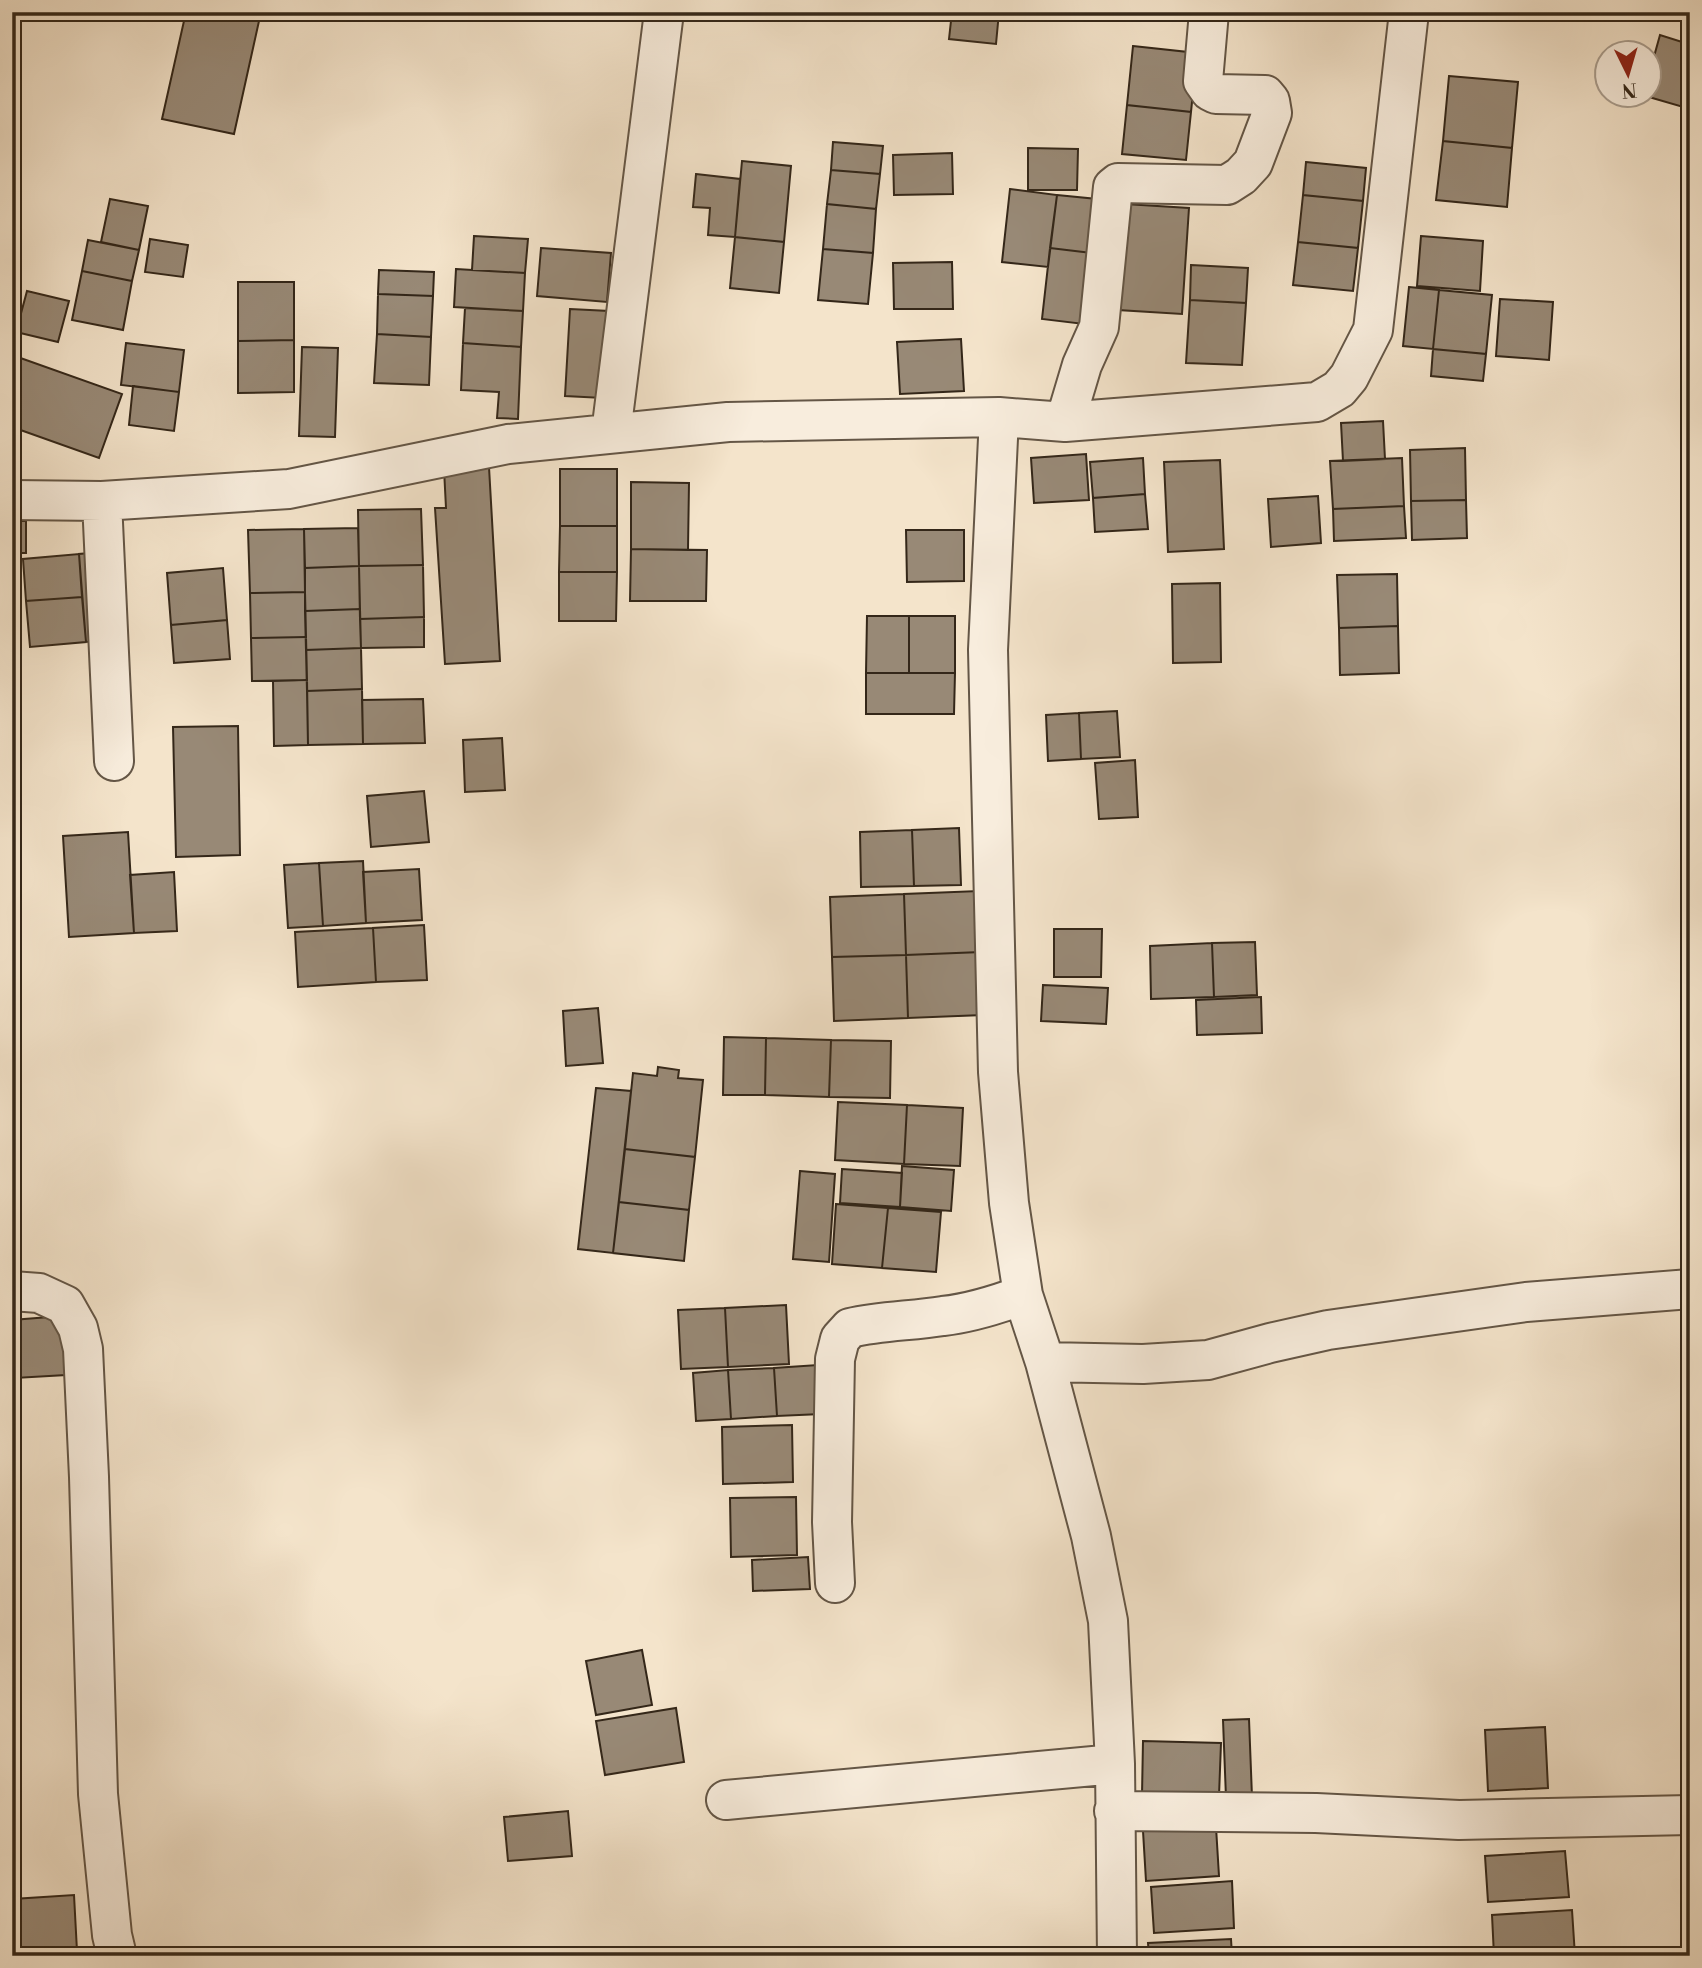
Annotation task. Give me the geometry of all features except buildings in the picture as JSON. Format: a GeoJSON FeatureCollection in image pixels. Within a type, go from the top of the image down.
{"type":"FeatureCollection","features":[{"type":"Feature","properties":{"kind":"street"},"geometry":{"type":"LineString","coordinates":[[611,433],[664,12]]}},
{"type":"Feature","properties":{"kind":"street"},"geometry":{"type":"LineString","coordinates":[[1065,422],[1082,365],[1099,327],[1113,187],[1118,183],[1227,185],[1241,176],[1253,163],[1272,113],[1270,101],[1265,95],[1216,94],[1210,91],[1203,80],[1209,12]]}},
{"type":"Feature","properties":{"kind":"street"},"geometry":{"type":"LineString","coordinates":[[12,500],[102,500],[289,489],[508,444],[728,422],[999,417],[1065,422],[1317,402],[1339,389],[1349,377],[1373,330],[1409,12]]}},
{"type":"Feature","properties":{"kind":"street"},"geometry":{"type":"LineString","coordinates":[[999,417],[988,650],[998,1072],[1009,1203],[1023,1295],[1045,1362],[1091,1536],[1108,1621],[1115,1764],[1117,1956]]}},
{"type":"Feature","properties":{"kind":"street"},"geometry":{"type":"LineString","coordinates":[[102,500],[114,761]]}},
{"type":"Feature","properties":{"kind":"street"},"geometry":{"type":"LineString","coordinates":[[1045,1362],[1143,1364],[1208,1360],[1328,1330],[1526,1302],[1690,1289]]}},
{"type":"Feature","properties":{"kind":"street"},"geometry":{"type":"LineString","coordinates":[[12,1291],[38,1293],[65,1305],[78,1328],[83,1349],[98,1794],[112,1935],[117,1956]]}},
{"type":"Feature","properties":{"kind":"street"},"geometry":{"type":"LineString","coordinates":[[835,1583],[832,1522],[835,1359],[841,1339],[849,1328],[943,1317],[978,1310],[1023,1295]]}},
{"type":"Feature","properties":{"kind":"street"},"geometry":{"type":"LineString","coordinates":[[726,1800],[1115,1764]]}},
{"type":"Feature","properties":{"kind":"street"},"geometry":{"type":"LineString","coordinates":[[1114,1811],[1316,1813],[1459,1820],[1690,1815]]}}]}
